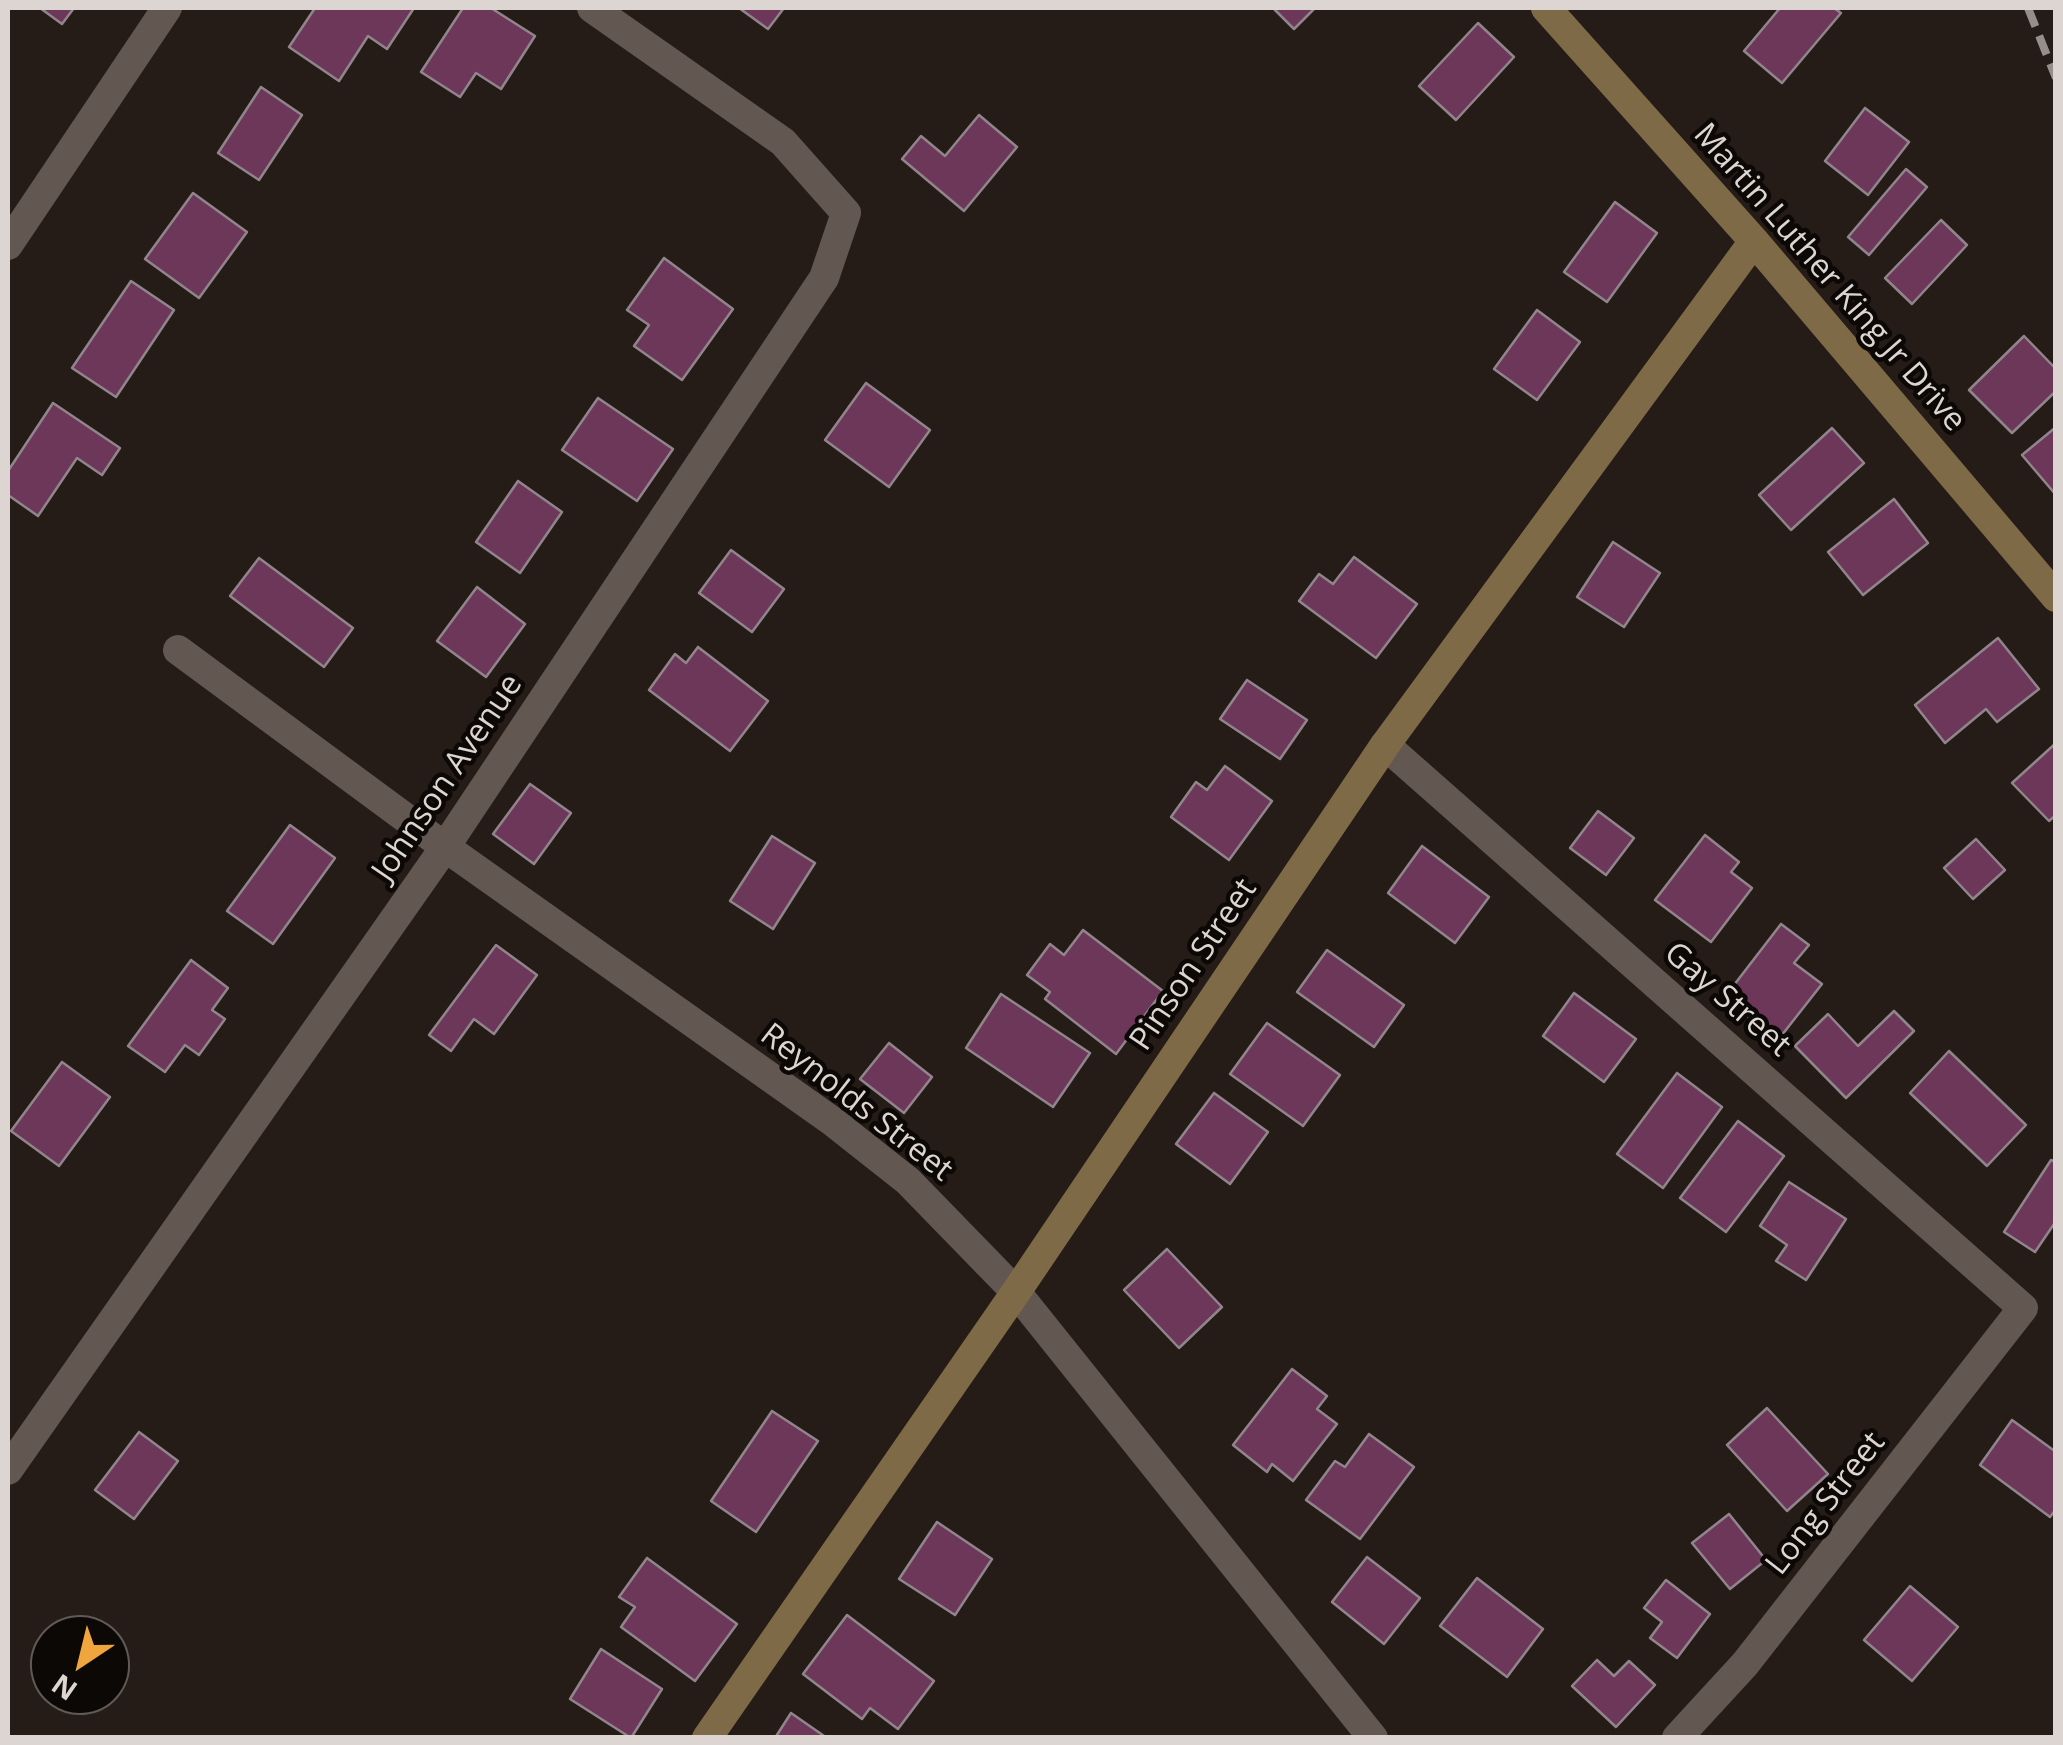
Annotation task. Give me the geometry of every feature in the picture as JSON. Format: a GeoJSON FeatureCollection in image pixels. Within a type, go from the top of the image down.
{"type":"FeatureCollection","features":[{"type":"Feature","properties":{"kind":"street"},"geometry":{"type":"LineString","coordinates":[[8,246],[167,8]]}},
{"type":"Feature","properties":{"kind":"street","name":"Johnson Avenue"},"geometry":{"type":"LineString","coordinates":[[8,1470],[445,847],[824,278],[846,213],[783,142],[592,8]]}},
{"type":"Feature","properties":{"kind":"street","name":"Martin Luther King Jr Drive"},"geometry":{"type":"LineString","coordinates":[[1546,8],[1754,241],[2056,598]]}},
{"type":"Feature","properties":{"kind":"street","name":"Pinson Street"},"geometry":{"type":"LineString","coordinates":[[707,1738],[1016,1292],[1385,745],[1754,241]]}},
{"type":"Feature","properties":{"kind":"street","name":"Reynolds Street"},"geometry":{"type":"LineString","coordinates":[[178,650],[445,847],[832,1120],[908,1181],[1016,1292],[1372,1738]]}},
{"type":"Feature","properties":{"kind":"street","name":"Gay Street"},"geometry":{"type":"LineString","coordinates":[[1385,745],[2023,1308]]}},
{"type":"Feature","properties":{"kind":"street","name":"Long Street"},"geometry":{"type":"LineString","coordinates":[[1677,1738],[1745,1664],[2023,1308]]}},
{"type":"Feature","properties":{"kind":"building"},"geometry":{"type":"Polygon","coordinates":[[[40,8],[74,8],[62,24],[40,8]]]}},
{"type":"Feature","properties":{"kind":"building"},"geometry":{"type":"Polygon","coordinates":[[[315,8],[414,8],[387,49],[368,36],[339,81],[289,47],[315,8]]]}},
{"type":"Feature","properties":{"kind":"building"},"geometry":{"type":"Polygon","coordinates":[[[463,8],[491,8],[535,36],[501,89],[476,73],[460,97],[421,72],[463,8]]]}},
{"type":"Feature","properties":{"kind":"building"},"geometry":{"type":"Polygon","coordinates":[[[739,8],[784,8],[768,29],[739,8]]]}},
{"type":"Feature","properties":{"kind":"building"},"geometry":{"type":"Polygon","coordinates":[[[1273,8],[1315,8],[1294,29],[1273,8]]]}},
{"type":"Feature","properties":{"kind":"building"},"geometry":{"type":"Polygon","coordinates":[[[1780,8],[1834,8],[1841,13],[1782,83],[1744,51],[1780,8]]]}},
{"type":"Feature","properties":{"kind":"building"},"geometry":{"type":"Polygon","coordinates":[[[1478,23],[1514,57],[1456,120],[1419,86],[1478,23]]]}},
{"type":"Feature","properties":{"kind":"building"},"geometry":{"type":"Polygon","coordinates":[[[261,87],[302,115],[259,180],[218,153],[261,87]]]}},
{"type":"Feature","properties":{"kind":"building"},"geometry":{"type":"Polygon","coordinates":[[[1865,108],[1909,142],[1868,195],[1825,161],[1865,108]]]}},
{"type":"Feature","properties":{"kind":"building"},"geometry":{"type":"Polygon","coordinates":[[[979,115],[1017,147],[964,211],[902,159],[921,136],[945,156],[979,115]]]}},
{"type":"Feature","properties":{"kind":"building"},"geometry":{"type":"Polygon","coordinates":[[[1906,169],[1927,187],[1869,255],[1848,237],[1906,169]]]}},
{"type":"Feature","properties":{"kind":"building"},"geometry":{"type":"Polygon","coordinates":[[[193,193],[247,232],[199,298],[145,259],[193,193]]]}},
{"type":"Feature","properties":{"kind":"building"},"geometry":{"type":"Polygon","coordinates":[[[1615,202],[1657,233],[1607,302],[1564,272],[1615,202]]]}},
{"type":"Feature","properties":{"kind":"building"},"geometry":{"type":"Polygon","coordinates":[[[1941,220],[1967,245],[1912,304],[1885,278],[1941,220]]]}},
{"type":"Feature","properties":{"kind":"building"},"geometry":{"type":"Polygon","coordinates":[[[664,258],[733,309],[682,380],[634,346],[649,325],[627,310],[664,258]]]}},
{"type":"Feature","properties":{"kind":"building"},"geometry":{"type":"Polygon","coordinates":[[[131,281],[174,310],[116,397],[72,368],[131,281]]]}},
{"type":"Feature","properties":{"kind":"building"},"geometry":{"type":"Polygon","coordinates":[[[1537,310],[1580,342],[1537,400],[1494,369],[1537,310]]]}},
{"type":"Feature","properties":{"kind":"building"},"geometry":{"type":"Polygon","coordinates":[[[2024,336],[2056,369],[2056,391],[2012,433],[1969,390],[2024,336]]]}},
{"type":"Feature","properties":{"kind":"building"},"geometry":{"type":"Polygon","coordinates":[[[866,383],[930,430],[889,487],[825,440],[866,383]]]}},
{"type":"Feature","properties":{"kind":"building"},"geometry":{"type":"Polygon","coordinates":[[[598,398],[673,449],[637,501],[562,450],[598,398]]]}},
{"type":"Feature","properties":{"kind":"building"},"geometry":{"type":"Polygon","coordinates":[[[53,403],[120,448],[102,475],[77,458],[38,516],[8,495],[8,471],[53,403]]]}},
{"type":"Feature","properties":{"kind":"building"},"geometry":{"type":"Polygon","coordinates":[[[2056,427],[2056,495],[2022,455],[2056,427]]]}},
{"type":"Feature","properties":{"kind":"building"},"geometry":{"type":"Polygon","coordinates":[[[1832,428],[1864,463],[1791,530],[1759,495],[1832,428]]]}},
{"type":"Feature","properties":{"kind":"building"},"geometry":{"type":"Polygon","coordinates":[[[518,481],[562,512],[520,573],[476,542],[518,481]]]}},
{"type":"Feature","properties":{"kind":"building"},"geometry":{"type":"Polygon","coordinates":[[[1894,499],[1928,543],[1863,595],[1828,552],[1894,499]]]}},
{"type":"Feature","properties":{"kind":"building"},"geometry":{"type":"Polygon","coordinates":[[[1613,542],[1660,573],[1624,627],[1577,597],[1613,542]]]}},
{"type":"Feature","properties":{"kind":"building"},"geometry":{"type":"Polygon","coordinates":[[[731,550],[784,589],[752,632],[699,593],[731,550]]]}},
{"type":"Feature","properties":{"kind":"building"},"geometry":{"type":"Polygon","coordinates":[[[1354,557],[1417,604],[1376,658],[1299,601],[1319,574],[1333,584],[1354,557]]]}},
{"type":"Feature","properties":{"kind":"building"},"geometry":{"type":"Polygon","coordinates":[[[259,558],[353,628],[324,667],[230,596],[259,558]]]}},
{"type":"Feature","properties":{"kind":"building"},"geometry":{"type":"Polygon","coordinates":[[[477,587],[525,624],[486,677],[437,641],[477,587]]]}},
{"type":"Feature","properties":{"kind":"building"},"geometry":{"type":"Polygon","coordinates":[[[1998,638],[2039,689],[1997,722],[1986,709],[1945,743],[1915,705],[1998,638]]]}},
{"type":"Feature","properties":{"kind":"building"},"geometry":{"type":"Polygon","coordinates":[[[698,647],[768,701],[730,751],[649,690],[675,654],[686,663],[698,647]]]}},
{"type":"Feature","properties":{"kind":"building"},"geometry":{"type":"Polygon","coordinates":[[[1247,680],[1307,720],[1280,759],[1220,719],[1247,680]]]}},
{"type":"Feature","properties":{"kind":"building"},"geometry":{"type":"Polygon","coordinates":[[[2056,743],[2056,815],[2049,821],[2012,783],[2056,743]]]}},
{"type":"Feature","properties":{"kind":"building"},"geometry":{"type":"Polygon","coordinates":[[[1225,766],[1272,801],[1229,860],[1171,817],[1196,782],[1207,790],[1225,766]]]}},
{"type":"Feature","properties":{"kind":"building"},"geometry":{"type":"Polygon","coordinates":[[[530,784],[571,813],[534,864],[493,834],[530,784]]]}},
{"type":"Feature","properties":{"kind":"building"},"geometry":{"type":"Polygon","coordinates":[[[1598,811],[1634,838],[1606,875],[1570,848],[1598,811]]]}},
{"type":"Feature","properties":{"kind":"building"},"geometry":{"type":"Polygon","coordinates":[[[290,825],[335,858],[273,944],[227,911],[290,825]]]}},
{"type":"Feature","properties":{"kind":"building"},"geometry":{"type":"Polygon","coordinates":[[[1705,835],[1739,862],[1731,872],[1752,888],[1711,942],[1655,900],[1705,835]]]}},
{"type":"Feature","properties":{"kind":"building"},"geometry":{"type":"Polygon","coordinates":[[[772,836],[815,863],[773,929],[730,901],[772,836]]]}},
{"type":"Feature","properties":{"kind":"building"},"geometry":{"type":"Polygon","coordinates":[[[1976,839],[2005,870],[1973,899],[1944,868],[1976,839]]]}},
{"type":"Feature","properties":{"kind":"building"},"geometry":{"type":"Polygon","coordinates":[[[1422,846],[1489,897],[1455,943],[1388,893],[1422,846]]]}},
{"type":"Feature","properties":{"kind":"building"},"geometry":{"type":"Polygon","coordinates":[[[1781,924],[1809,945],[1794,963],[1822,984],[1778,1040],[1724,998],[1781,924]]]}},
{"type":"Feature","properties":{"kind":"building"},"geometry":{"type":"Polygon","coordinates":[[[1083,930],[1163,991],[1116,1054],[1045,999],[1050,992],[1027,975],[1050,944],[1064,955],[1083,930]]]}},
{"type":"Feature","properties":{"kind":"building"},"geometry":{"type":"Polygon","coordinates":[[[496,945],[537,975],[494,1034],[474,1019],[451,1051],[429,1035],[496,945]]]}},
{"type":"Feature","properties":{"kind":"building"},"geometry":{"type":"Polygon","coordinates":[[[1327,950],[1404,1005],[1374,1047],[1297,992],[1327,950]]]}},
{"type":"Feature","properties":{"kind":"building"},"geometry":{"type":"Polygon","coordinates":[[[191,960],[228,988],[212,1010],[225,1019],[199,1055],[185,1045],[165,1072],[128,1046],[191,960]]]}},
{"type":"Feature","properties":{"kind":"building"},"geometry":{"type":"Polygon","coordinates":[[[1574,993],[1636,1039],[1604,1082],[1543,1036],[1574,993]]]}},
{"type":"Feature","properties":{"kind":"building"},"geometry":{"type":"Polygon","coordinates":[[[1001,994],[1090,1053],[1053,1107],[966,1048],[1001,994]]]}},
{"type":"Feature","properties":{"kind":"building"},"geometry":{"type":"Polygon","coordinates":[[[1894,1011],[1914,1031],[1846,1098],[1795,1046],[1828,1014],[1858,1046],[1894,1011]]]}},
{"type":"Feature","properties":{"kind":"building"},"geometry":{"type":"Polygon","coordinates":[[[1267,1023],[1340,1075],[1303,1126],[1230,1074],[1267,1023]]]}},
{"type":"Feature","properties":{"kind":"building"},"geometry":{"type":"Polygon","coordinates":[[[889,1043],[932,1077],[904,1113],[860,1079],[889,1043]]]}},
{"type":"Feature","properties":{"kind":"building"},"geometry":{"type":"Polygon","coordinates":[[[1949,1051],[2026,1125],[1987,1166],[1910,1093],[1949,1051]]]}},
{"type":"Feature","properties":{"kind":"building"},"geometry":{"type":"Polygon","coordinates":[[[62,1062],[110,1097],[59,1166],[11,1131],[62,1062]]]}},
{"type":"Feature","properties":{"kind":"building"},"geometry":{"type":"Polygon","coordinates":[[[1677,1073],[1722,1107],[1663,1188],[1617,1154],[1677,1073]]]}},
{"type":"Feature","properties":{"kind":"building"},"geometry":{"type":"Polygon","coordinates":[[[1214,1093],[1268,1132],[1230,1184],[1176,1144],[1214,1093]]]}},
{"type":"Feature","properties":{"kind":"building"},"geometry":{"type":"Polygon","coordinates":[[[1738,1121],[1784,1156],[1726,1232],[1680,1198],[1738,1121]]]}},
{"type":"Feature","properties":{"kind":"building"},"geometry":{"type":"Polygon","coordinates":[[[2051,1160],[2056,1162],[2056,1221],[2035,1252],[2004,1232],[2051,1160]]]}},
{"type":"Feature","properties":{"kind":"building"},"geometry":{"type":"Polygon","coordinates":[[[1789,1182],[1846,1219],[1806,1280],[1776,1261],[1787,1245],[1760,1226],[1789,1182]]]}},
{"type":"Feature","properties":{"kind":"building"},"geometry":{"type":"Polygon","coordinates":[[[1167,1249],[1222,1307],[1179,1348],[1124,1290],[1167,1249]]]}},
{"type":"Feature","properties":{"kind":"building"},"geometry":{"type":"Polygon","coordinates":[[[1292,1369],[1327,1396],[1317,1409],[1337,1424],[1293,1481],[1272,1464],[1267,1472],[1233,1445],[1292,1369]]]}},
{"type":"Feature","properties":{"kind":"building"},"geometry":{"type":"Polygon","coordinates":[[[1767,1408],[1828,1474],[1787,1511],[1727,1445],[1767,1408]]]}},
{"type":"Feature","properties":{"kind":"building"},"geometry":{"type":"Polygon","coordinates":[[[772,1411],[818,1441],[756,1532],[711,1501],[772,1411]]]}},
{"type":"Feature","properties":{"kind":"building"},"geometry":{"type":"Polygon","coordinates":[[[2012,1420],[2056,1452],[2056,1509],[2050,1517],[1980,1465],[2012,1420]]]}},
{"type":"Feature","properties":{"kind":"building"},"geometry":{"type":"Polygon","coordinates":[[[139,1432],[178,1461],[134,1519],[95,1490],[139,1432]]]}},
{"type":"Feature","properties":{"kind":"building"},"geometry":{"type":"Polygon","coordinates":[[[1369,1434],[1414,1467],[1360,1539],[1306,1500],[1335,1461],[1345,1467],[1369,1434]]]}},
{"type":"Feature","properties":{"kind":"building"},"geometry":{"type":"Polygon","coordinates":[[[1729,1514],[1766,1560],[1730,1589],[1692,1543],[1729,1514]]]}},
{"type":"Feature","properties":{"kind":"building"},"geometry":{"type":"Polygon","coordinates":[[[937,1522],[992,1559],[955,1615],[899,1579],[937,1522]]]}},
{"type":"Feature","properties":{"kind":"building"},"geometry":{"type":"Polygon","coordinates":[[[1367,1557],[1420,1598],[1384,1644],[1332,1602],[1367,1557]]]}},
{"type":"Feature","properties":{"kind":"building"},"geometry":{"type":"Polygon","coordinates":[[[647,1558],[737,1624],[695,1681],[621,1627],[635,1607],[619,1597],[647,1558]]]}},
{"type":"Feature","properties":{"kind":"building"},"geometry":{"type":"Polygon","coordinates":[[[1477,1578],[1543,1629],[1507,1677],[1440,1626],[1477,1578]]]}},
{"type":"Feature","properties":{"kind":"building"},"geometry":{"type":"Polygon","coordinates":[[[1666,1580],[1710,1614],[1677,1658],[1650,1638],[1662,1622],[1644,1608],[1666,1580]]]}},
{"type":"Feature","properties":{"kind":"building"},"geometry":{"type":"Polygon","coordinates":[[[1910,1586],[1958,1627],[1912,1681],[1864,1640],[1910,1586]]]}},
{"type":"Feature","properties":{"kind":"building"},"geometry":{"type":"Polygon","coordinates":[[[847,1615],[934,1681],[898,1729],[870,1708],[862,1719],[803,1674],[847,1615]]]}},
{"type":"Feature","properties":{"kind":"building"},"geometry":{"type":"Polygon","coordinates":[[[601,1649],[662,1689],[631,1738],[570,1699],[601,1649]]]}},
{"type":"Feature","properties":{"kind":"building"},"geometry":{"type":"Polygon","coordinates":[[[1597,1660],[1614,1676],[1629,1661],[1655,1685],[1616,1727],[1572,1686],[1597,1660]]]}},
{"type":"Feature","properties":{"kind":"building"},"geometry":{"type":"Polygon","coordinates":[[[791,1713],[827,1738],[775,1738],[791,1713]]]}},
{"type":"Feature","properties":{"kind":"railway"},"geometry":{"type":"LineString","coordinates":[[2028,8],[2056,78]]}}]}
